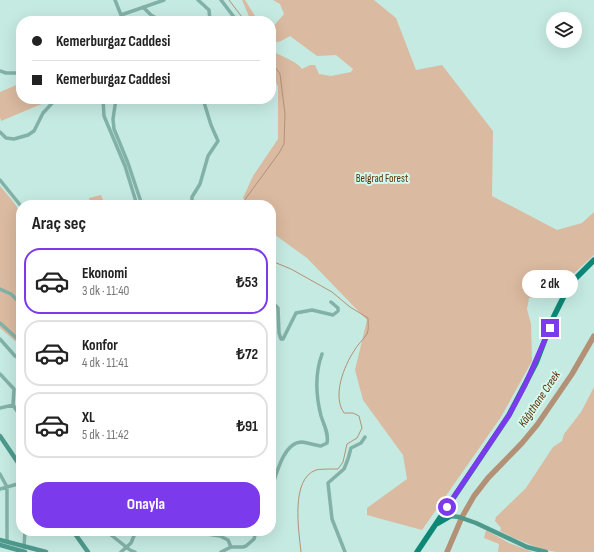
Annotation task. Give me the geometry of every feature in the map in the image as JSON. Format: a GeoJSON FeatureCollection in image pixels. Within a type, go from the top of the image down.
{"type":"FeatureCollection","features":[{"type":"Feature","properties":{"kind":"main road"},"geometry":{"type":"LineString","coordinates":[[412,552],[449,513],[478,456],[509,415],[525,385],[554,316],[570,284],[594,260]]}},
{"type":"Feature","properties":{"kind":"main road"},"geometry":{"type":"LineString","coordinates":[[0,436],[16,460]]}},
{"type":"Feature","properties":{"kind":"main road"},"geometry":{"type":"LineString","coordinates":[[417,552],[433,528],[449,513],[449,503],[480,459],[491,440]]}},
{"type":"Feature","properties":{"kind":"main road"},"geometry":{"type":"LineString","coordinates":[[449,513],[469,520],[527,547],[546,552]]}},
{"type":"Feature","properties":{"kind":"main road"},"geometry":{"type":"LineString","coordinates":[[77,536],[88,552]]}},
{"type":"Feature","properties":{"kind":"main road"},"geometry":{"type":"LineString","coordinates":[[0,540],[24,551]]}},
{"type":"Feature","properties":{"kind":"main road"},"geometry":{"type":"LineString","coordinates":[[0,545],[24,551],[46,552]]}},
{"type":"Feature","properties":{"kind":"street"},"geometry":{"type":"LineString","coordinates":[[115,0],[121,15],[164,0]]}},
{"type":"Feature","properties":{"kind":"street"},"geometry":{"type":"LineString","coordinates":[[198,0],[209,10],[210,16]]}},
{"type":"Feature","properties":{"kind":"street"},"geometry":{"type":"LineString","coordinates":[[221,0],[232,16]]}},
{"type":"Feature","properties":{"kind":"street"},"geometry":{"type":"LineString","coordinates":[[144,7],[154,16]]}},
{"type":"Feature","properties":{"kind":"street"},"geometry":{"type":"LineString","coordinates":[[0,71],[6,73],[16,73]]}},
{"type":"Feature","properties":{"kind":"street"},"geometry":{"type":"LineString","coordinates":[[0,132],[6,138],[14,139],[28,135],[34,131],[43,113],[51,104]]}},
{"type":"Feature","properties":{"kind":"street"},"geometry":{"type":"LineString","coordinates":[[103,104],[104,116],[125,166],[135,200]]}},
{"type":"Feature","properties":{"kind":"street"},"geometry":{"type":"LineString","coordinates":[[115,104],[113,119],[114,129],[128,163],[140,200]]}},
{"type":"Feature","properties":{"kind":"street"},"geometry":{"type":"LineString","coordinates":[[192,200],[192,197],[201,181],[208,156],[218,141],[205,104]]}},
{"type":"Feature","properties":{"kind":"street"},"geometry":{"type":"LineString","coordinates":[[0,180],[16,200]]}},
{"type":"Feature","properties":{"kind":"street"},"geometry":{"type":"LineString","coordinates":[[0,289],[11,294],[16,299]]}},
{"type":"Feature","properties":{"kind":"street"},"geometry":{"type":"LineString","coordinates":[[276,306],[278,308],[279,333],[281,339],[283,339],[296,313],[299,311],[312,310],[333,314],[338,311],[338,308],[331,302]]}},
{"type":"Feature","properties":{"kind":"street"},"geometry":{"type":"LineString","coordinates":[[0,323],[16,337]]}},
{"type":"Feature","properties":{"kind":"street"},"geometry":{"type":"LineString","coordinates":[[0,339],[16,356]]}},
{"type":"Feature","properties":{"kind":"street"},"geometry":{"type":"LineString","coordinates":[[276,476],[282,459],[291,447],[301,442],[321,446],[327,443],[328,438],[321,415],[317,389],[318,371],[322,354]]}},
{"type":"Feature","properties":{"kind":"street"},"geometry":{"type":"LineString","coordinates":[[1,376],[14,388],[13,405],[16,410]]}},
{"type":"Feature","properties":{"kind":"street"},"geometry":{"type":"LineString","coordinates":[[0,408],[13,405]]}},
{"type":"Feature","properties":{"kind":"street"},"geometry":{"type":"LineString","coordinates":[[344,552],[332,519],[328,483],[344,469],[351,448],[361,443],[365,437]]}},
{"type":"Feature","properties":{"kind":"street"},"geometry":{"type":"LineString","coordinates":[[0,474],[7,487],[7,542]]}},
{"type":"Feature","properties":{"kind":"street"},"geometry":{"type":"LineString","coordinates":[[0,489],[16,484]]}},
{"type":"Feature","properties":{"kind":"street"},"geometry":{"type":"LineString","coordinates":[[24,551],[25,536]]}},
{"type":"Feature","properties":{"kind":"street"},"geometry":{"type":"LineString","coordinates":[[113,536],[131,551],[135,552]]}},
{"type":"Feature","properties":{"kind":"street"},"geometry":{"type":"LineString","coordinates":[[121,552],[133,540],[134,536]]}},
{"type":"Feature","properties":{"kind":"street"},"geometry":{"type":"LineString","coordinates":[[220,536],[228,540],[231,547]]}},
{"type":"Feature","properties":{"kind":"street"},"geometry":{"type":"LineString","coordinates":[[222,552],[231,547],[246,546],[254,539],[255,536]]}},
{"type":"Feature","properties":{"kind":"green space"},"geometry":{"type":"Polygon","coordinates":[[[242,0],[245,0],[255,16],[249,16],[242,0]]]}},
{"type":"Feature","properties":{"kind":"green space","name":"Belgrad Forest"},"geometry":{"type":"Polygon","coordinates":[[[273,0],[374,0],[396,18],[416,70],[442,65],[493,131],[492,196],[557,230],[582,223],[594,212],[594,255],[569,278],[562,293],[529,298],[527,309],[531,324],[532,361],[501,417],[422,530],[367,515],[367,508],[407,479],[403,455],[363,400],[355,370],[367,320],[307,258],[276,236],[276,200],[245,200],[243,198],[253,176],[278,139],[278,87],[276,82],[276,52],[291,60],[302,69],[310,65],[315,65],[319,74],[331,76],[351,72],[353,69],[336,55],[317,56],[290,36],[276,42],[276,23],[284,14],[280,4],[273,0]]]}},
{"type":"Feature","properties":{"kind":"green space"},"geometry":{"type":"Polygon","coordinates":[[[16,85],[16,104],[42,104],[1,121],[0,92],[16,85]]]}},
{"type":"Feature","properties":{"kind":"green space"},"geometry":{"type":"Polygon","coordinates":[[[0,186],[16,206],[16,342],[0,328],[0,186]]]}},
{"type":"Feature","properties":{"kind":"green space"},"geometry":{"type":"Polygon","coordinates":[[[101,195],[103,200],[89,200],[89,198],[101,195]]]}},
{"type":"Feature","properties":{"kind":"green space"},"geometry":{"type":"Polygon","coordinates":[[[594,387],[594,552],[556,552],[527,543],[500,531],[501,528],[495,521],[496,517],[526,488],[553,447],[562,441],[564,434],[581,412],[594,387]]]}},
{"type":"Feature","properties":{"kind":"green space"},"geometry":{"type":"Polygon","coordinates":[[[486,530],[509,543],[533,552],[498,552],[499,544],[484,538],[486,530]]]}},
{"type":"Feature","properties":{"kind":"waterway"},"geometry":{"type":"LineString","coordinates":[[229,0],[241,16]]}},
{"type":"Feature","properties":{"kind":"waterway"},"geometry":{"type":"LineString","coordinates":[[245,200],[284,144],[285,114],[280,74],[276,68]]}},
{"type":"Feature","properties":{"kind":"waterway"},"geometry":{"type":"LineString","coordinates":[[276,263],[291,269],[332,292],[350,307],[368,318],[367,334],[350,357],[343,373],[339,390],[339,398],[344,413],[353,413],[359,416],[362,428],[357,438],[347,444],[343,462],[338,469],[316,470],[308,475],[302,484],[298,507],[301,552]]}},
{"type":"Feature","properties":{"kind":"waterway","name":"Kâğıthane Creek"},"geometry":{"type":"LineString","coordinates":[[447,552],[462,517],[474,496],[488,478],[522,443],[537,425],[572,374],[594,336]]}},
{"type":"Feature","properties":{"kind":"route"},"geometry":{"type":"LineString","coordinates":[[447,507],[509,415],[536,363],[550,328]]}}]}
